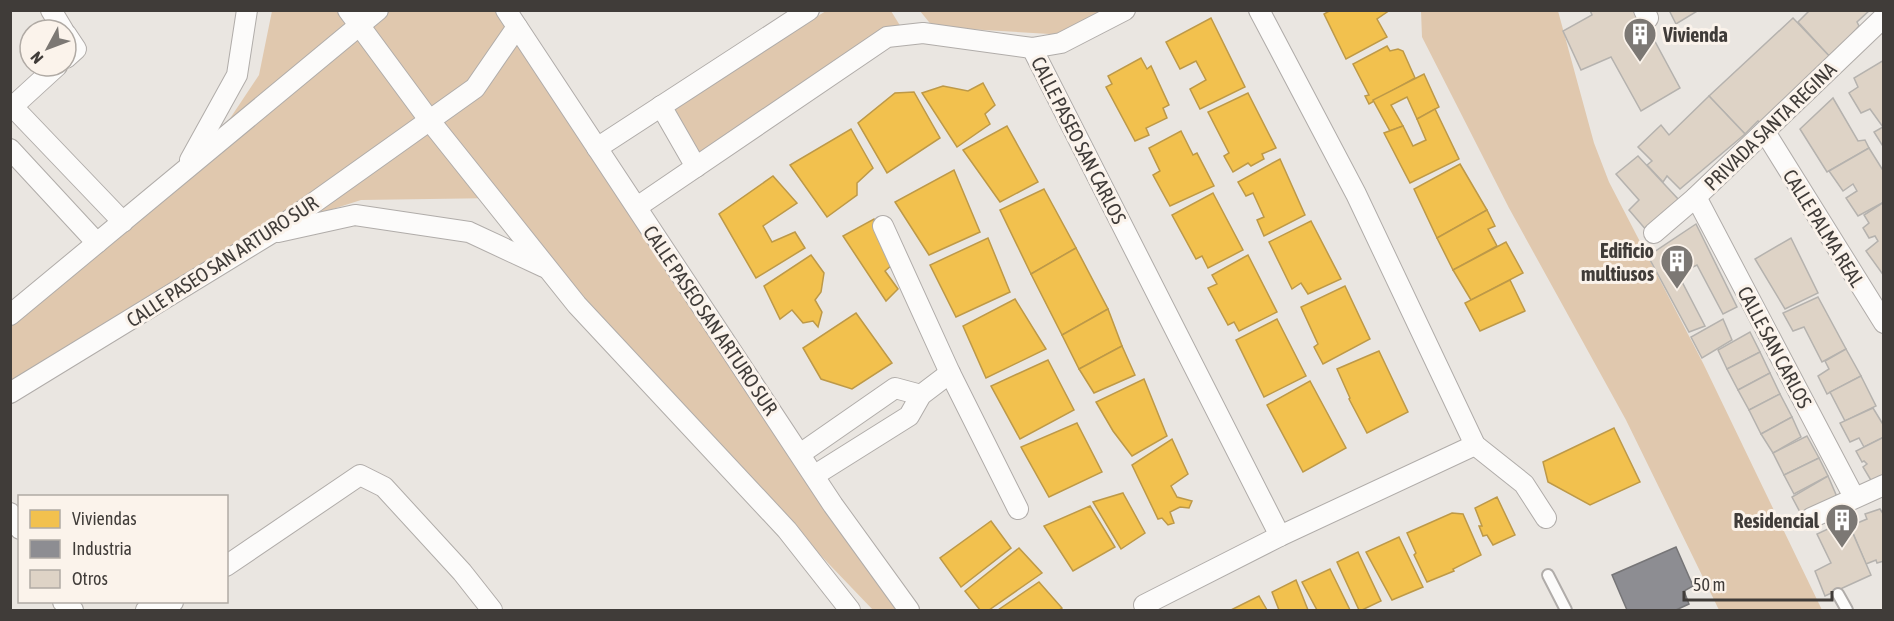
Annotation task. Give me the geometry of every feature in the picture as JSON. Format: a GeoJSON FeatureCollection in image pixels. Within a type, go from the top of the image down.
{"type":"FeatureCollection","features":[{"type":"Feature","properties":{"kind":"street"},"geometry":{"type":"LineString","coordinates":[[183,171],[237,75],[247,10]]}},
{"type":"Feature","properties":{"kind":"street"},"geometry":{"type":"LineString","coordinates":[[10,315],[183,171],[353,18],[378,10]]}},
{"type":"Feature","properties":{"kind":"street"},"geometry":{"type":"LineString","coordinates":[[597,148],[809,10]]}},
{"type":"Feature","properties":{"kind":"street"},"geometry":{"type":"LineString","coordinates":[[1032,48],[1061,44],[1125,10]]}},
{"type":"Feature","properties":{"kind":"street"},"geometry":{"type":"LineString","coordinates":[[1259,10],[1356,195],[1475,445],[1524,484],[1546,518]]}},
{"type":"Feature","properties":{"kind":"street"},"geometry":{"type":"LineString","coordinates":[[353,18],[429,121],[578,305],[787,530],[850,610]]}},
{"type":"Feature","properties":{"kind":"street","name":"CALLE PASEO SAN ARTURO SUR"},"geometry":{"type":"LineString","coordinates":[[10,393],[270,234],[475,88],[511,19],[833,505],[909,610]]}},
{"type":"Feature","properties":{"kind":"street","name":"PRIVADA SANTA REGINA"},"geometry":{"type":"LineString","coordinates":[[1654,233],[1881,26]]}},
{"type":"Feature","properties":{"kind":"street","name":"CALLE PASEO SAN CARLOS"},"geometry":{"type":"LineString","coordinates":[[637,207],[887,37],[923,33],[1032,48],[1280,536]]}},
{"type":"Feature","properties":{"kind":"street"},"geometry":{"type":"LineString","coordinates":[[44,78],[12,108],[123,222]]}},
{"type":"Feature","properties":{"kind":"street"},"geometry":{"type":"LineString","coordinates":[[661,106],[696,167]]}},
{"type":"Feature","properties":{"kind":"street","name":"CALLE PALMA REAL"},"geometry":{"type":"LineString","coordinates":[[1765,132],[1884,323]]}},
{"type":"Feature","properties":{"kind":"street"},"geometry":{"type":"LineString","coordinates":[[10,149],[98,243]]}},
{"type":"Feature","properties":{"kind":"street","name":"CALLE SAN CARLOS"},"geometry":{"type":"LineString","coordinates":[[1696,197],[1854,497]]}},
{"type":"Feature","properties":{"kind":"street"},"geometry":{"type":"LineString","coordinates":[[270,234],[355,215],[469,232],[549,270]]}},
{"type":"Feature","properties":{"kind":"street"},"geometry":{"type":"LineString","coordinates":[[884,226],[950,373],[1018,509]]}},
{"type":"Feature","properties":{"kind":"street"},"geometry":{"type":"LineString","coordinates":[[815,475],[909,416],[921,394],[950,373]]}},
{"type":"Feature","properties":{"kind":"street"},"geometry":{"type":"LineString","coordinates":[[800,454],[896,388],[921,394]]}},
{"type":"Feature","properties":{"kind":"street"},"geometry":{"type":"LineString","coordinates":[[1144,605],[1280,536],[1475,445]]}},
{"type":"Feature","properties":{"kind":"street"},"geometry":{"type":"LineString","coordinates":[[228,565],[360,475],[384,487],[462,572],[492,610]]}},
{"type":"Feature","properties":{"kind":"street"},"geometry":{"type":"LineString","coordinates":[[1811,518],[1884,485]]}},
{"type":"Feature","properties":{"kind":"street"},"geometry":{"type":"LineString","coordinates":[[10,513],[18,526]]}},
{"type":"Feature","properties":{"kind":"lane"},"geometry":{"type":"LineString","coordinates":[[1548,575],[1566,610]]}},
{"type":"Feature","properties":{"kind":"lane"},"geometry":{"type":"LineString","coordinates":[[1838,594],[1847,610]]}},
{"type":"Feature","properties":{"kind":"shaded area"},"geometry":{"type":"Polygon","coordinates":[[[272,11],[495,11],[636,212],[900,606],[892,610],[873,610],[782,515],[553,266],[498,198],[361,200],[261,232],[11,387],[11,325],[197,168],[259,75],[272,11]]]}},
{"type":"Feature","properties":{"kind":"shaded area"},"geometry":{"type":"Polygon","coordinates":[[[826,11],[891,11],[904,32],[696,162],[664,109],[826,11]]]}},
{"type":"Feature","properties":{"kind":"shaded area"},"geometry":{"type":"Polygon","coordinates":[[[920,11],[1111,11],[1067,35],[933,27],[920,11]]]}},
{"type":"Feature","properties":{"kind":"shaded area"},"geometry":{"type":"Polygon","coordinates":[[[1421,11],[1558,11],[1594,143],[1609,182],[1703,363],[1822,610],[1719,610],[1626,420],[1509,208],[1422,37],[1421,11]]]}},
{"type":"Feature","properties":{"kind":"building: Viviendas"},"geometry":{"type":"Polygon","coordinates":[[[1331,10],[1390,10],[1377,19],[1387,37],[1346,59],[1324,14],[1331,10]]]}},
{"type":"Feature","properties":{"kind":"building: Viviendas"},"geometry":{"type":"Polygon","coordinates":[[[1211,18],[1245,87],[1200,109],[1190,89],[1206,80],[1196,61],[1180,69],[1166,42],[1211,18]]]}},
{"type":"Feature","properties":{"kind":"building: Viviendas"},"geometry":{"type":"Polygon","coordinates":[[[1387,46],[1390,51],[1398,49],[1403,51],[1415,78],[1369,104],[1365,96],[1369,95],[1353,64],[1387,46]]]}},
{"type":"Feature","properties":{"kind":"building: Viviendas"},"geometry":{"type":"Polygon","coordinates":[[[1141,58],[1147,69],[1151,66],[1169,105],[1163,108],[1167,118],[1146,128],[1149,135],[1135,141],[1106,87],[1112,84],[1108,76],[1141,58]]]}},
{"type":"Feature","properties":{"kind":"building: Viviendas"},"geometry":{"type":"Polygon","coordinates":[[[1424,74],[1439,107],[1417,119],[1407,97],[1391,105],[1403,126],[1390,131],[1373,100],[1424,74]]]}},
{"type":"Feature","properties":{"kind":"building: Viviendas"},"geometry":{"type":"Polygon","coordinates":[[[983,83],[995,105],[985,114],[990,124],[957,147],[922,93],[943,86],[968,91],[983,83]]]}},
{"type":"Feature","properties":{"kind":"building: Viviendas"},"geometry":{"type":"Polygon","coordinates":[[[914,92],[940,138],[887,173],[858,123],[895,93],[914,92]]]}},
{"type":"Feature","properties":{"kind":"building: Viviendas"},"geometry":{"type":"Polygon","coordinates":[[[1248,93],[1276,148],[1262,154],[1264,159],[1251,166],[1248,163],[1233,172],[1224,156],[1229,153],[1208,112],[1248,93]]]}},
{"type":"Feature","properties":{"kind":"building: Viviendas"},"geometry":{"type":"Polygon","coordinates":[[[1435,109],[1459,159],[1410,183],[1384,133],[1403,126],[1413,146],[1426,140],[1417,119],[1435,109]]]}},
{"type":"Feature","properties":{"kind":"building: Viviendas"},"geometry":{"type":"Polygon","coordinates":[[[1007,126],[1038,182],[1000,202],[963,150],[1007,126]]]}},
{"type":"Feature","properties":{"kind":"building: Viviendas"},"geometry":{"type":"Polygon","coordinates":[[[851,129],[873,168],[857,183],[857,195],[827,217],[790,165],[851,129]]]}},
{"type":"Feature","properties":{"kind":"building: Viviendas"},"geometry":{"type":"Polygon","coordinates":[[[1181,131],[1193,155],[1197,153],[1214,186],[1170,206],[1153,175],[1160,171],[1149,148],[1181,131]]]}},
{"type":"Feature","properties":{"kind":"building: Viviendas"},"geometry":{"type":"Polygon","coordinates":[[[1280,159],[1305,215],[1264,236],[1257,220],[1264,217],[1253,193],[1246,196],[1238,182],[1280,159]]]}},
{"type":"Feature","properties":{"kind":"building: Viviendas"},"geometry":{"type":"Polygon","coordinates":[[[1460,164],[1487,210],[1437,238],[1414,189],[1460,164]]]}},
{"type":"Feature","properties":{"kind":"building: Viviendas"},"geometry":{"type":"Polygon","coordinates":[[[954,170],[980,232],[929,255],[895,202],[954,170]]]}},
{"type":"Feature","properties":{"kind":"building: Viviendas"},"geometry":{"type":"Polygon","coordinates":[[[773,176],[797,203],[763,226],[772,242],[795,232],[805,248],[756,278],[719,214],[773,176]]]}},
{"type":"Feature","properties":{"kind":"building: Viviendas"},"geometry":{"type":"Polygon","coordinates":[[[1044,189],[1076,248],[1031,274],[1000,210],[1044,189]]]}},
{"type":"Feature","properties":{"kind":"building: Viviendas"},"geometry":{"type":"Polygon","coordinates":[[[1213,193],[1243,250],[1208,268],[1202,256],[1196,259],[1172,215],[1213,193]]]}},
{"type":"Feature","properties":{"kind":"building: Viviendas"},"geometry":{"type":"Polygon","coordinates":[[[1487,210],[1495,226],[1488,229],[1497,246],[1453,270],[1437,238],[1487,210]]]}},
{"type":"Feature","properties":{"kind":"building: Viviendas"},"geometry":{"type":"Polygon","coordinates":[[[874,219],[893,264],[885,271],[898,289],[886,301],[843,236],[874,219]]]}},
{"type":"Feature","properties":{"kind":"building: Viviendas"},"geometry":{"type":"Polygon","coordinates":[[[1311,221],[1341,279],[1308,294],[1301,283],[1292,289],[1269,242],[1311,221]]]}},
{"type":"Feature","properties":{"kind":"building: Viviendas"},"geometry":{"type":"Polygon","coordinates":[[[988,238],[1010,292],[956,317],[930,265],[988,238]]]}},
{"type":"Feature","properties":{"kind":"building: Viviendas"},"geometry":{"type":"Polygon","coordinates":[[[1506,242],[1523,273],[1471,300],[1453,270],[1506,242]]]}},
{"type":"Feature","properties":{"kind":"building: Viviendas"},"geometry":{"type":"Polygon","coordinates":[[[1076,248],[1108,309],[1062,335],[1031,274],[1076,248]]]}},
{"type":"Feature","properties":{"kind":"building: Viviendas"},"geometry":{"type":"Polygon","coordinates":[[[811,255],[824,273],[821,292],[815,300],[822,312],[818,327],[813,321],[803,323],[792,310],[780,319],[764,286],[811,255]]]}},
{"type":"Feature","properties":{"kind":"building: Viviendas"},"geometry":{"type":"Polygon","coordinates":[[[1248,255],[1277,312],[1239,331],[1234,322],[1228,325],[1208,288],[1217,284],[1212,275],[1248,255]]]}},
{"type":"Feature","properties":{"kind":"building: Viviendas"},"geometry":{"type":"Polygon","coordinates":[[[1510,280],[1525,311],[1480,331],[1465,303],[1510,280]]]}},
{"type":"Feature","properties":{"kind":"building: Viviendas"},"geometry":{"type":"Polygon","coordinates":[[[1345,286],[1370,339],[1323,364],[1314,347],[1318,344],[1301,307],[1345,286]]]}},
{"type":"Feature","properties":{"kind":"building: Viviendas"},"geometry":{"type":"Polygon","coordinates":[[[1015,299],[1046,349],[986,378],[963,326],[1015,299]]]}},
{"type":"Feature","properties":{"kind":"building: Viviendas"},"geometry":{"type":"Polygon","coordinates":[[[1108,309],[1122,346],[1079,369],[1062,335],[1108,309]]]}},
{"type":"Feature","properties":{"kind":"building: Viviendas"},"geometry":{"type":"Polygon","coordinates":[[[856,313],[892,363],[852,389],[821,379],[803,348],[856,313]]]}},
{"type":"Feature","properties":{"kind":"building: Viviendas"},"geometry":{"type":"Polygon","coordinates":[[[1277,319],[1306,376],[1264,397],[1236,340],[1277,319]]]}},
{"type":"Feature","properties":{"kind":"building: Viviendas"},"geometry":{"type":"Polygon","coordinates":[[[1122,346],[1135,375],[1094,393],[1079,369],[1122,346]]]}},
{"type":"Feature","properties":{"kind":"building: Viviendas"},"geometry":{"type":"Polygon","coordinates":[[[1379,351],[1408,412],[1367,433],[1349,399],[1337,369],[1379,351]]]}},
{"type":"Feature","properties":{"kind":"building: Viviendas"},"geometry":{"type":"Polygon","coordinates":[[[1048,360],[1074,410],[1020,439],[991,386],[1048,360]]]}},
{"type":"Feature","properties":{"kind":"building: Viviendas"},"geometry":{"type":"Polygon","coordinates":[[[1144,379],[1167,436],[1132,456],[1113,431],[1096,402],[1144,379]]]}},
{"type":"Feature","properties":{"kind":"building: Viviendas"},"geometry":{"type":"Polygon","coordinates":[[[1310,381],[1346,448],[1303,472],[1267,405],[1310,381]]]}},
{"type":"Feature","properties":{"kind":"building: Viviendas"},"geometry":{"type":"Polygon","coordinates":[[[1077,423],[1102,472],[1049,497],[1021,447],[1077,423]]]}},
{"type":"Feature","properties":{"kind":"building: Viviendas"},"geometry":{"type":"Polygon","coordinates":[[[1614,428],[1640,482],[1590,505],[1548,482],[1543,462],[1614,428]]]}},
{"type":"Feature","properties":{"kind":"building: Viviendas"},"geometry":{"type":"Polygon","coordinates":[[[1172,439],[1188,474],[1171,486],[1177,497],[1192,501],[1189,508],[1180,507],[1170,512],[1174,523],[1168,525],[1162,518],[1158,519],[1132,465],[1172,439]]]}},
{"type":"Feature","properties":{"kind":"building: Viviendas"},"geometry":{"type":"Polygon","coordinates":[[[1123,493],[1145,533],[1121,549],[1093,502],[1123,493]]]}},
{"type":"Feature","properties":{"kind":"building: Viviendas"},"geometry":{"type":"Polygon","coordinates":[[[1497,497],[1515,535],[1493,545],[1487,535],[1483,536],[1475,508],[1497,497]]]}},
{"type":"Feature","properties":{"kind":"building: Viviendas"},"geometry":{"type":"Polygon","coordinates":[[[1090,506],[1115,547],[1073,571],[1044,526],[1090,506]]]}},
{"type":"Feature","properties":{"kind":"building: Viviendas"},"geometry":{"type":"Polygon","coordinates":[[[1452,513],[1463,514],[1481,555],[1453,569],[1454,571],[1427,582],[1414,555],[1416,553],[1407,533],[1452,513]]]}},
{"type":"Feature","properties":{"kind":"building: Viviendas"},"geometry":{"type":"Polygon","coordinates":[[[991,521],[1011,548],[961,587],[940,558],[991,521]]]}},
{"type":"Feature","properties":{"kind":"building: Viviendas"},"geometry":{"type":"Polygon","coordinates":[[[1399,537],[1423,587],[1392,600],[1366,552],[1399,537]]]}},
{"type":"Feature","properties":{"kind":"building: Viviendas"},"geometry":{"type":"Polygon","coordinates":[[[1019,548],[1042,573],[989,610],[980,610],[965,591],[1019,548]]]}},
{"type":"Feature","properties":{"kind":"building: Viviendas"},"geometry":{"type":"Polygon","coordinates":[[[1358,552],[1381,601],[1362,610],[1359,610],[1337,562],[1358,552]]]}},
{"type":"Feature","properties":{"kind":"building: Viviendas"},"geometry":{"type":"Polygon","coordinates":[[[1330,569],[1350,610],[1317,610],[1302,582],[1330,569]]]}},
{"type":"Feature","properties":{"kind":"building: Viviendas"},"geometry":{"type":"Polygon","coordinates":[[[1296,580],[1308,610],[1279,610],[1272,592],[1296,580]]]}},
{"type":"Feature","properties":{"kind":"building: Viviendas"},"geometry":{"type":"Polygon","coordinates":[[[1039,582],[1062,608],[1059,610],[998,610],[1039,582]]]}},
{"type":"Feature","properties":{"kind":"building: Viviendas"},"geometry":{"type":"Polygon","coordinates":[[[1259,596],[1267,610],[1231,610],[1259,596]]]}},
{"type":"Feature","properties":{"kind":"building: Industria"},"geometry":{"type":"Polygon","coordinates":[[[1676,547],[1693,586],[1684,591],[1689,604],[1676,610],[1627,610],[1612,575],[1676,547]]]}},
{"type":"Feature","properties":{"kind":"building: Otros","name":"Vivienda"},"geometry":{"type":"Polygon","coordinates":[[[1590,10],[1638,10],[1680,88],[1641,111],[1611,57],[1581,70],[1563,31],[1592,15],[1590,10]]]}},
{"type":"Feature","properties":{"kind":"building: Otros"},"geometry":{"type":"Polygon","coordinates":[[[1669,10],[1699,10],[1676,24],[1669,10]]]}},
{"type":"Feature","properties":{"kind":"building: Otros"},"geometry":{"type":"Polygon","coordinates":[[[1810,10],[1870,10],[1857,22],[1859,26],[1831,58],[1798,22],[1810,10]]]}},
{"type":"Feature","properties":{"kind":"building: Otros"},"geometry":{"type":"Polygon","coordinates":[[[1793,18],[1833,60],[1763,128],[1758,121],[1745,134],[1709,96],[1793,18]]]}},
{"type":"Feature","properties":{"kind":"building: Otros"},"geometry":{"type":"Polygon","coordinates":[[[1884,60],[1884,148],[1874,132],[1883,127],[1870,109],[1861,113],[1849,93],[1858,87],[1854,78],[1884,60]]]}},
{"type":"Feature","properties":{"kind":"building: Otros"},"geometry":{"type":"Polygon","coordinates":[[[1709,96],[1745,134],[1680,189],[1667,176],[1663,182],[1647,165],[1652,161],[1638,147],[1661,125],[1669,135],[1709,96]]]}},
{"type":"Feature","properties":{"kind":"building: Otros"},"geometry":{"type":"Polygon","coordinates":[[[1833,98],[1858,141],[1865,140],[1869,148],[1827,172],[1800,129],[1833,98]]]}},
{"type":"Feature","properties":{"kind":"building: Otros"},"geometry":{"type":"Polygon","coordinates":[[[1869,148],[1884,172],[1884,202],[1858,216],[1846,198],[1857,191],[1853,184],[1843,191],[1829,171],[1869,148]]]}},
{"type":"Feature","properties":{"kind":"building: Otros"},"geometry":{"type":"Polygon","coordinates":[[[1638,156],[1679,200],[1647,231],[1629,210],[1639,200],[1616,174],[1638,156]]]}},
{"type":"Feature","properties":{"kind":"building: Otros"},"geometry":{"type":"Polygon","coordinates":[[[1884,202],[1884,276],[1866,251],[1878,241],[1875,236],[1869,238],[1863,228],[1869,223],[1864,215],[1884,202]]]}},
{"type":"Feature","properties":{"kind":"building: Otros","name":"Edificio multiusos"},"geometry":{"type":"Polygon","coordinates":[[[1696,224],[1737,307],[1723,314],[1697,265],[1678,274],[1705,326],[1689,332],[1648,256],[1696,224]]]}},
{"type":"Feature","properties":{"kind":"building: Otros"},"geometry":{"type":"Polygon","coordinates":[[[1791,238],[1818,293],[1785,309],[1755,259],[1791,238]]]}},
{"type":"Feature","properties":{"kind":"building: Otros"},"geometry":{"type":"Polygon","coordinates":[[[1818,297],[1846,349],[1822,362],[1804,327],[1793,331],[1783,313],[1818,297]]]}},
{"type":"Feature","properties":{"kind":"building: Otros"},"geometry":{"type":"Polygon","coordinates":[[[1723,319],[1732,340],[1702,358],[1691,337],[1723,319]]]}},
{"type":"Feature","properties":{"kind":"building: Otros"},"geometry":{"type":"Polygon","coordinates":[[[1750,332],[1760,352],[1727,369],[1718,350],[1750,332]]]}},
{"type":"Feature","properties":{"kind":"building: Otros"},"geometry":{"type":"Polygon","coordinates":[[[1846,349],[1861,376],[1827,394],[1818,376],[1829,369],[1825,361],[1846,349]]]}},
{"type":"Feature","properties":{"kind":"building: Otros"},"geometry":{"type":"Polygon","coordinates":[[[1760,352],[1770,373],[1738,390],[1727,369],[1760,352]]]}},
{"type":"Feature","properties":{"kind":"building: Otros"},"geometry":{"type":"Polygon","coordinates":[[[1770,373],[1780,394],[1749,410],[1738,390],[1770,373]]]}},
{"type":"Feature","properties":{"kind":"building: Otros"},"geometry":{"type":"Polygon","coordinates":[[[1861,376],[1876,406],[1845,421],[1830,392],[1861,376]]]}},
{"type":"Feature","properties":{"kind":"building: Otros"},"geometry":{"type":"Polygon","coordinates":[[[1780,394],[1792,417],[1761,434],[1749,410],[1780,394]]]}},
{"type":"Feature","properties":{"kind":"building: Otros"},"geometry":{"type":"Polygon","coordinates":[[[1873,408],[1884,426],[1884,437],[1864,447],[1859,438],[1850,442],[1840,423],[1873,408]]]}},
{"type":"Feature","properties":{"kind":"building: Otros","name":"Residencial"},"geometry":{"type":"Polygon","coordinates":[[[1792,417],[1801,437],[1773,453],[1761,434],[1792,417]]]}},
{"type":"Feature","properties":{"kind":"building: Otros"},"geometry":{"type":"Polygon","coordinates":[[[1807,436],[1819,458],[1784,475],[1773,453],[1807,436]]]}},
{"type":"Feature","properties":{"kind":"building: Otros"},"geometry":{"type":"Polygon","coordinates":[[[1884,437],[1884,477],[1872,482],[1863,467],[1867,464],[1862,462],[1856,451],[1884,437]]]}},
{"type":"Feature","properties":{"kind":"building: Otros"},"geometry":{"type":"Polygon","coordinates":[[[1819,458],[1828,476],[1794,494],[1784,475],[1819,458]]]}},
{"type":"Feature","properties":{"kind":"building: Otros"},"geometry":{"type":"Polygon","coordinates":[[[1828,476],[1837,497],[1801,514],[1792,497],[1828,476]]]}},
{"type":"Feature","properties":{"kind":"building: Otros","name":"Residencial"},"geometry":{"type":"Polygon","coordinates":[[[1880,509],[1884,515],[1884,561],[1877,563],[1876,560],[1866,564],[1850,526],[1867,519],[1865,514],[1880,509]]]}},
{"type":"Feature","properties":{"kind":"building: Otros","name":"Residencial"},"geometry":{"type":"Polygon","coordinates":[[[1847,520],[1871,575],[1825,596],[1815,571],[1831,563],[1817,534],[1847,520]]]}},
{"type":"Feature","properties":{"kind":"place","name":"Vivienda"},"geometry":{"type":"Point","coordinates":[1640,63]}},
{"type":"Feature","properties":{"kind":"place","name":"Edificio multiusos"},"geometry":{"type":"Point","coordinates":[1677,290]}},
{"type":"Feature","properties":{"kind":"place","name":"Residencial"},"geometry":{"type":"Point","coordinates":[1842,549]}}]}
